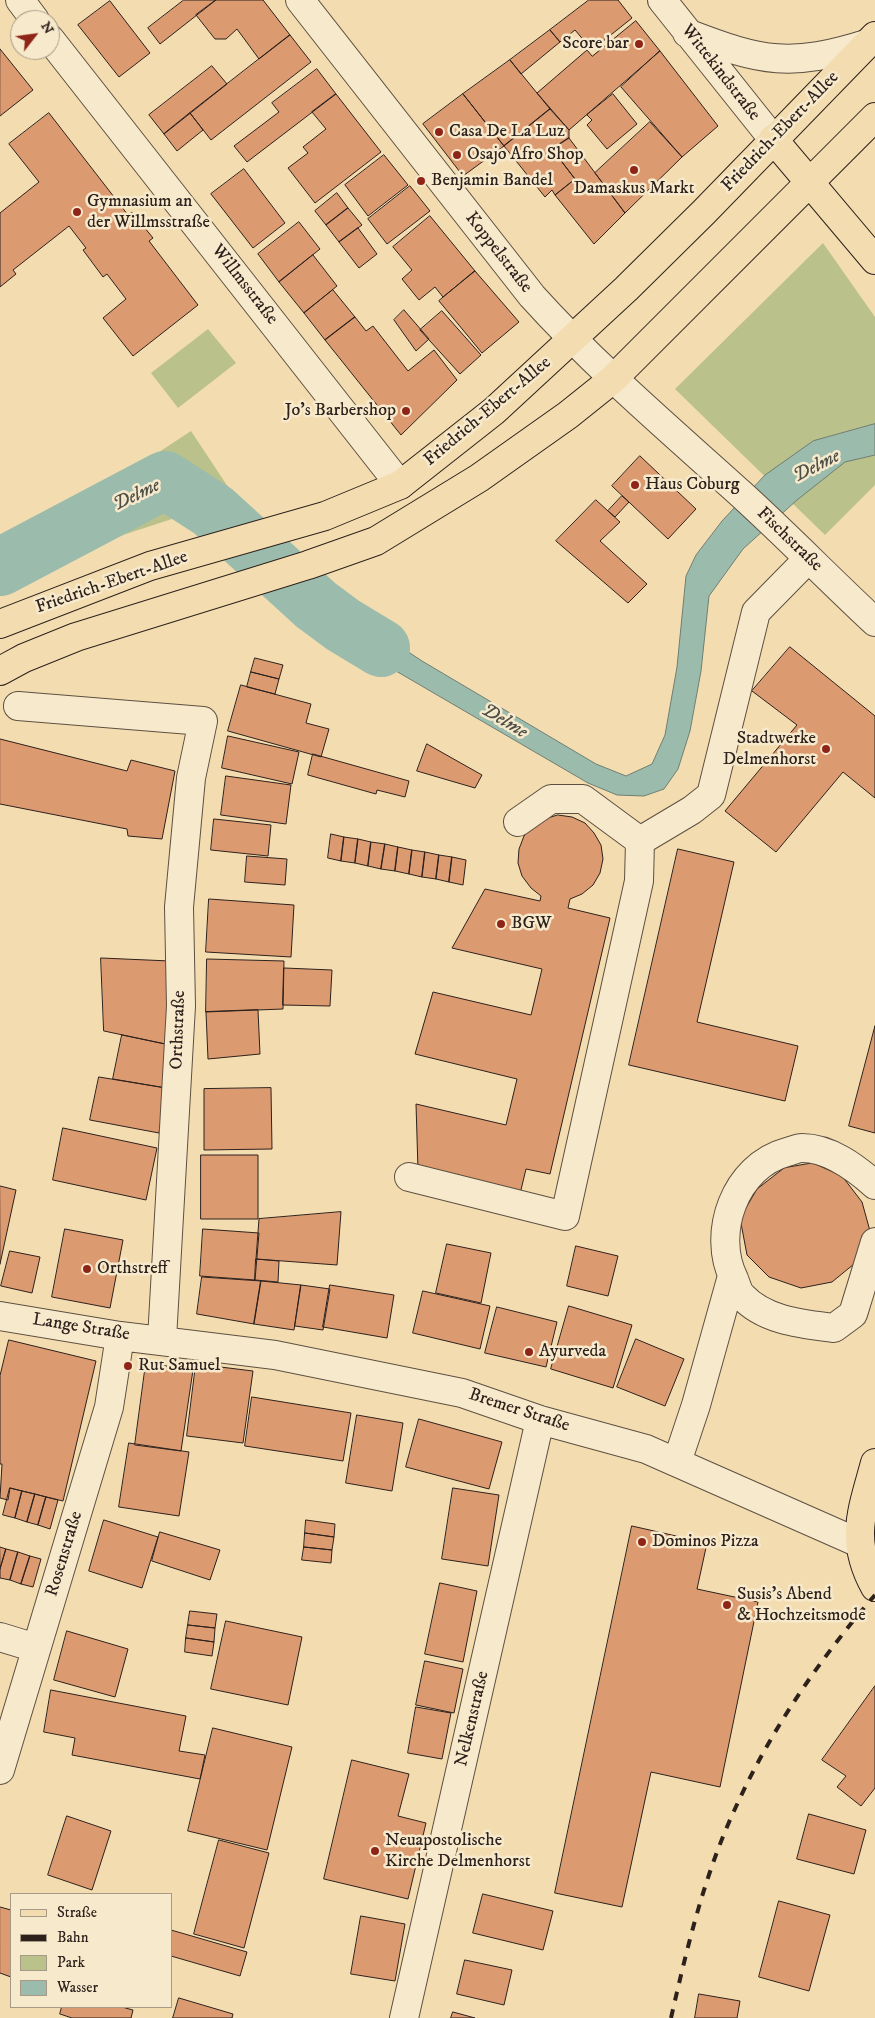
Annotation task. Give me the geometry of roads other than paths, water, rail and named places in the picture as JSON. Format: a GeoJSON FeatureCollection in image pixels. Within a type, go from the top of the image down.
{"type":"FeatureCollection","features":[{"type":"Feature","properties":{"kind":"main road","name":"Friedrich-Ebert-Allee"},"geometry":{"type":"LineString","coordinates":[[0,624],[142,569],[325,516],[400,486],[494,411],[571,339],[704,212],[773,139],[872,40]]}},
{"type":"Feature","properties":{"kind":"main road"},"geometry":{"type":"LineString","coordinates":[[0,671],[76,637],[308,565],[376,541],[404,526],[487,473],[568,416],[613,379],[875,117]]}},
{"type":"Feature","properties":{"kind":"main road","name":"Wittekindstraße"},"geometry":{"type":"LineString","coordinates":[[773,139],[875,260]]}},
{"type":"Feature","properties":{"kind":"main road"},"geometry":{"type":"LineString","coordinates":[[875,1463],[861,1516],[859,1543],[865,1569],[875,1587]]}},
{"type":"Feature","properties":{"kind":"street","name":"Koppelstraße"},"geometry":{"type":"LineString","coordinates":[[300,0],[532,296],[571,339],[613,379]]}},
{"type":"Feature","properties":{"kind":"street","name":"Wittekindstraße"},"geometry":{"type":"LineString","coordinates":[[662,0],[773,139]]}},
{"type":"Feature","properties":{"kind":"street"},"geometry":{"type":"LineString","coordinates":[[688,33],[750,56],[772,59],[813,58],[872,40]]}},
{"type":"Feature","properties":{"kind":"street","name":"Willmsstraße"},"geometry":{"type":"LineString","coordinates":[[60,52],[400,486]]}},
{"type":"Feature","properties":{"kind":"street","name":"Fischstraße"},"geometry":{"type":"LineString","coordinates":[[613,379],[742,495],[875,622]]}},
{"type":"Feature","properties":{"kind":"street"},"geometry":{"type":"LineString","coordinates":[[640,841],[692,810],[711,795],[756,612],[808,559]]}},
{"type":"Feature","properties":{"kind":"street","name":"Orthstraße"},"geometry":{"type":"LineString","coordinates":[[18,706],[203,721],[191,778],[179,906],[181,1006],[162,1339]]}},
{"type":"Feature","properties":{"kind":"street"},"geometry":{"type":"LineString","coordinates":[[518,822],[551,799],[583,799],[640,841]]}},
{"type":"Feature","properties":{"kind":"street"},"geometry":{"type":"LineString","coordinates":[[409,1177],[564,1216],[640,881],[640,841]]}},
{"type":"Feature","properties":{"kind":"street"},"geometry":{"type":"LineString","coordinates":[[875,1186],[859,1171],[838,1157],[802,1148],[775,1155],[760,1166],[743,1184],[735,1197],[725,1238],[725,1256],[742,1296],[762,1311],[785,1320],[834,1328],[853,1314],[875,1242]]}},
{"type":"Feature","properties":{"kind":"street"},"geometry":{"type":"LineString","coordinates":[[676,1462],[696,1405],[732,1276]]}},
{"type":"Feature","properties":{"kind":"street","name":"Lange Straße"},"geometry":{"type":"LineString","coordinates":[[0,1316],[120,1336],[162,1339]]}},
{"type":"Feature","properties":{"kind":"street","name":"Rosenstraße"},"geometry":{"type":"LineString","coordinates":[[0,1770],[109,1407],[120,1336]]}},
{"type":"Feature","properties":{"kind":"street","name":"Bremer Straße"},"geometry":{"type":"LineString","coordinates":[[162,1339],[275,1355],[391,1377],[462,1393],[540,1420],[646,1449],[859,1543]]}},
{"type":"Feature","properties":{"kind":"street","name":"Nelkenstraße"},"geometry":{"type":"LineString","coordinates":[[404,2018],[540,1420]]}},
{"type":"Feature","properties":{"kind":"street"},"geometry":{"type":"LineString","coordinates":[[0,1637],[36,1648]]}},
{"type":"Feature","properties":{"kind":"water"},"geometry":{"type":"Polygon","coordinates":[[[875,424],[875,455],[845,462],[797,500],[743,549],[709,596],[701,671],[690,731],[678,769],[664,789],[644,796],[617,795],[588,783],[296,611],[332,598],[348,612],[422,661],[596,764],[626,776],[652,764],[665,735],[677,667],[686,576],[696,555],[722,521],[765,475],[813,441],[875,424]]]}},
{"type":"Feature","properties":{"kind":"waterway","name":"Delme"},"geometry":{"type":"LineString","coordinates":[[0,567],[165,480],[213,511],[316,605],[343,625],[381,648]]}},
{"type":"Feature","properties":{"kind":"railway"},"geometry":{"type":"LineString","coordinates":[[671,2018],[705,1887],[723,1836],[748,1781],[779,1725],[815,1671],[875,1595]]}},
{"type":"Feature","properties":{"kind":"place","name":"Score bar"},"geometry":{"type":"Point","coordinates":[639,44]}},
{"type":"Feature","properties":{"kind":"place","name":"Casa De La Luz"},"geometry":{"type":"Point","coordinates":[439,132]}},
{"type":"Feature","properties":{"kind":"place","name":"Osajo Afro Shop"},"geometry":{"type":"Point","coordinates":[457,155]}},
{"type":"Feature","properties":{"kind":"place","name":"Damaskus Markt"},"geometry":{"type":"Point","coordinates":[634,170]}},
{"type":"Feature","properties":{"kind":"place","name":"Benjamin Bandel"},"geometry":{"type":"Point","coordinates":[421,181]}},
{"type":"Feature","properties":{"kind":"place","name":"Gymnasium an der Willmsstraße"},"geometry":{"type":"Point","coordinates":[77,212]}},
{"type":"Feature","properties":{"kind":"place","name":"Jo's Barbershop"},"geometry":{"type":"Point","coordinates":[406,411]}},
{"type":"Feature","properties":{"kind":"place","name":"Haus Coburg"},"geometry":{"type":"Point","coordinates":[635,485]}},
{"type":"Feature","properties":{"kind":"place","name":"Stadtwerke Delmenhorst"},"geometry":{"type":"Point","coordinates":[826,749]}},
{"type":"Feature","properties":{"kind":"place","name":"BGW"},"geometry":{"type":"Point","coordinates":[501,924]}},
{"type":"Feature","properties":{"kind":"place","name":"Orthstreff"},"geometry":{"type":"Point","coordinates":[87,1269]}},
{"type":"Feature","properties":{"kind":"place","name":"Ayurveda"},"geometry":{"type":"Point","coordinates":[529,1352]}},
{"type":"Feature","properties":{"kind":"place","name":"Rut Samuel"},"geometry":{"type":"Point","coordinates":[128,1366]}},
{"type":"Feature","properties":{"kind":"place","name":"Dominos Pizza"},"geometry":{"type":"Point","coordinates":[642,1542]}},
{"type":"Feature","properties":{"kind":"place","name":"Susis's Abend & Hochzeitsmode"},"geometry":{"type":"Point","coordinates":[727,1605]}},
{"type":"Feature","properties":{"kind":"place","name":"Neuapostolische Kirche Delmenhorst"},"geometry":{"type":"Point","coordinates":[375,1851]}}]}
